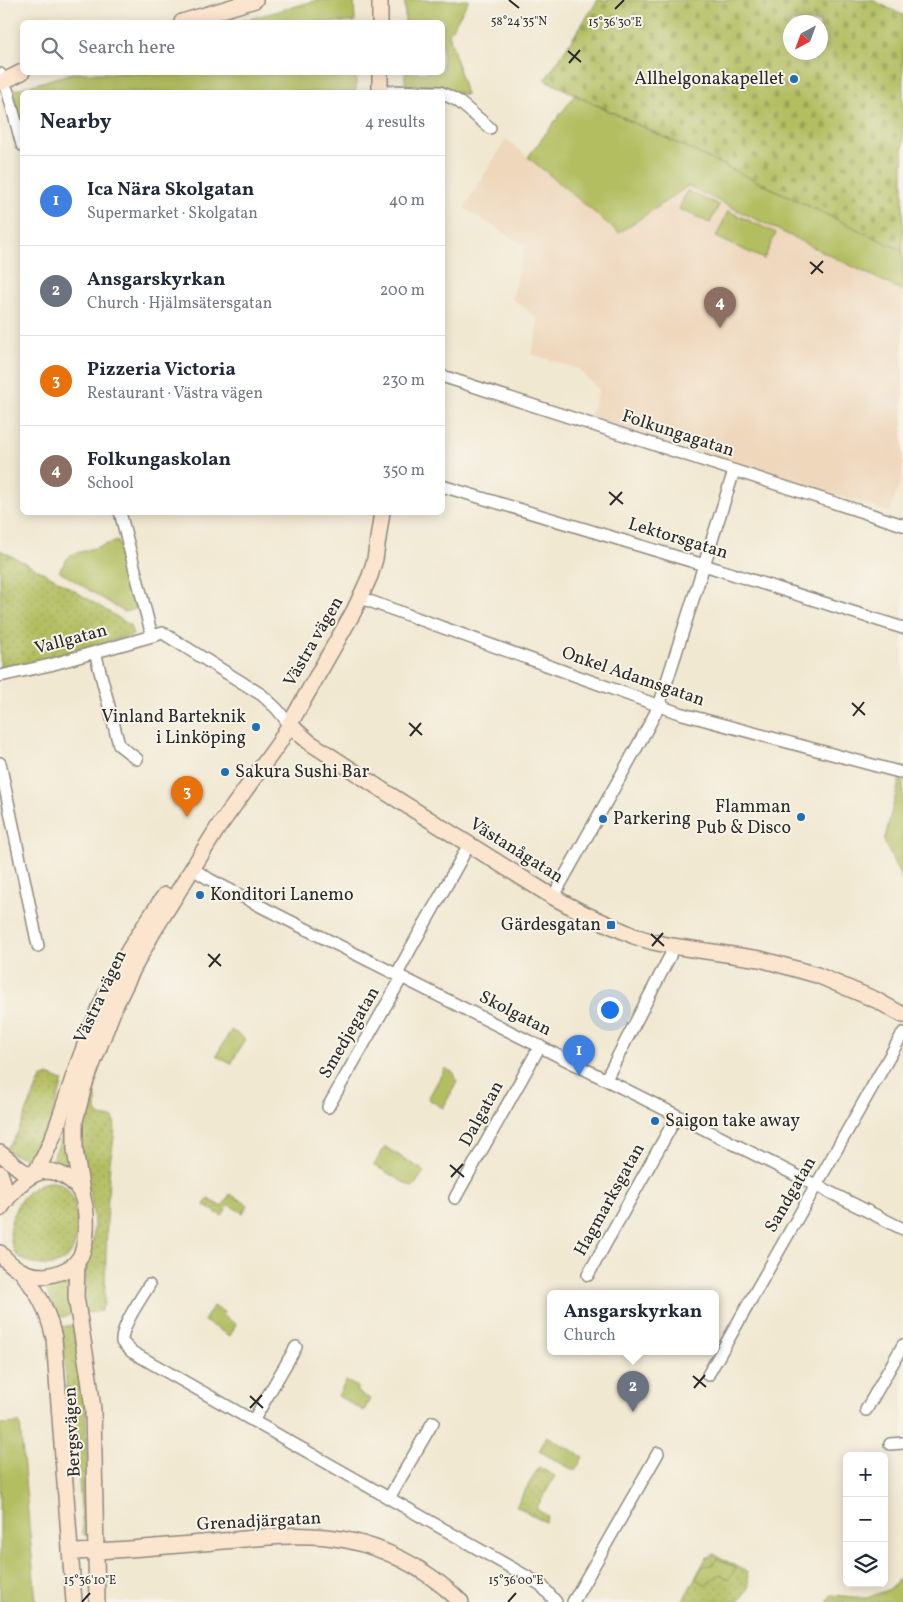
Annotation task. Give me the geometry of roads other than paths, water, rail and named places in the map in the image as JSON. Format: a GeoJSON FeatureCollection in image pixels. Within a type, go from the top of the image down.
{"type":"FeatureCollection","features":[{"type":"Feature","properties":{"kind":"main road"},"geometry":{"type":"LineString","coordinates":[[189,20],[255,0]]}},
{"type":"Feature","properties":{"kind":"main road"},"geometry":{"type":"LineString","coordinates":[[380,0],[380,20]]}},
{"type":"Feature","properties":{"kind":"main road"},"geometry":{"type":"LineString","coordinates":[[1,79],[20,73]]}},
{"type":"Feature","properties":{"kind":"main road"},"geometry":{"type":"LineString","coordinates":[[380,75],[380,90]]}},
{"type":"Feature","properties":{"kind":"main road","name":"Västra vägen"},"geometry":{"type":"LineString","coordinates":[[77,1261],[85,1242],[86,1224],[75,1150],[75,1121],[84,1086],[115,1006],[153,932],[217,829],[278,743],[361,598],[375,559],[382,515]]}},
{"type":"Feature","properties":{"kind":"main road","name":"Västanågatan"},"geometry":{"type":"LineString","coordinates":[[289,724],[309,742],[553,897],[585,914],[638,937],[672,946],[752,957],[817,975],[846,986],[903,1014]]}},
{"type":"Feature","properties":{"kind":"main road","name":"Västra vägen"},"geometry":{"type":"LineString","coordinates":[[2,1206],[18,1187],[33,1174],[51,1143],[81,1054],[121,963],[187,864],[217,829]]}},
{"type":"Feature","properties":{"kind":"main road"},"geometry":{"type":"LineString","coordinates":[[0,1153],[21,1170],[33,1174],[48,1171],[63,1175],[78,1189],[83,1198]]}},
{"type":"Feature","properties":{"kind":"main road"},"geometry":{"type":"LineString","coordinates":[[0,1173],[4,1185],[2,1206]]}},
{"type":"Feature","properties":{"kind":"main road"},"geometry":{"type":"LineString","coordinates":[[8,1261],[37,1276],[46,1276],[63,1271],[77,1261]]}},
{"type":"Feature","properties":{"kind":"main road","name":"Bergsvägen"},"geometry":{"type":"LineString","coordinates":[[8,1261],[42,1301],[54,1338],[74,1602]]}},
{"type":"Feature","properties":{"kind":"main road","name":"Bergsvägen"},"geometry":{"type":"LineString","coordinates":[[77,1261],[76,1297],[90,1378],[93,1410],[98,1602]]}},
{"type":"Feature","properties":{"kind":"main road","name":"Grenadjärgatan"},"geometry":{"type":"LineString","coordinates":[[70,1552],[278,1536],[332,1537],[370,1546],[406,1561],[437,1581],[461,1602]]}},
{"type":"Feature","properties":{"kind":"street"},"geometry":{"type":"LineString","coordinates":[[1,79],[8,92],[20,137]]}},
{"type":"Feature","properties":{"kind":"street"},"geometry":{"type":"LineString","coordinates":[[445,95],[458,100],[490,128]]}},
{"type":"Feature","properties":{"kind":"street","name":"Folkungagatan"},"geometry":{"type":"LineString","coordinates":[[445,377],[903,526]]}},
{"type":"Feature","properties":{"kind":"street"},"geometry":{"type":"LineString","coordinates":[[553,897],[659,706],[734,470]]}},
{"type":"Feature","properties":{"kind":"street","name":"Lektorsgatan"},"geometry":{"type":"LineString","coordinates":[[445,487],[704,565],[903,628]]}},
{"type":"Feature","properties":{"kind":"street"},"geometry":{"type":"LineString","coordinates":[[121,515],[152,636]]}},
{"type":"Feature","properties":{"kind":"street","name":"Onkel Adamsgatan"},"geometry":{"type":"LineString","coordinates":[[361,598],[659,706],[739,730],[899,772]]}},
{"type":"Feature","properties":{"kind":"street","name":"Västanågatan"},"geometry":{"type":"LineString","coordinates":[[152,636],[164,633],[245,684],[277,708],[289,724]]}},
{"type":"Feature","properties":{"kind":"street","name":"Vallgatan"},"geometry":{"type":"LineString","coordinates":[[0,676],[50,665],[152,636]]}},
{"type":"Feature","properties":{"kind":"street"},"geometry":{"type":"LineString","coordinates":[[95,652],[119,746],[137,759]]}},
{"type":"Feature","properties":{"kind":"street"},"geometry":{"type":"LineString","coordinates":[[0,763],[38,946]]}},
{"type":"Feature","properties":{"kind":"street","name":"Smedjegatan"},"geometry":{"type":"LineString","coordinates":[[328,1107],[399,976],[419,931],[469,844]]}},
{"type":"Feature","properties":{"kind":"street","name":"Skolgatan"},"geometry":{"type":"LineString","coordinates":[[193,869],[225,888],[903,1229]]}},
{"type":"Feature","properties":{"kind":"street"},"geometry":{"type":"LineString","coordinates":[[606,1079],[670,956],[672,946]]}},
{"type":"Feature","properties":{"kind":"street","name":"Sandgatan"},"geometry":{"type":"LineString","coordinates":[[708,1375],[903,1033]]}},
{"type":"Feature","properties":{"kind":"street","name":"Dalgatan"},"geometry":{"type":"LineString","coordinates":[[455,1198],[540,1046]]}},
{"type":"Feature","properties":{"kind":"street","name":"Hagmarksgatan"},"geometry":{"type":"LineString","coordinates":[[588,1275],[677,1116]]}},
{"type":"Feature","properties":{"kind":"street"},"geometry":{"type":"LineString","coordinates":[[149,1285],[125,1328],[122,1336],[122,1342],[125,1347],[253,1422],[542,1584],[556,1602]]}},
{"type":"Feature","properties":{"kind":"street"},"geometry":{"type":"LineString","coordinates":[[866,1410],[903,1345]]}},
{"type":"Feature","properties":{"kind":"street"},"geometry":{"type":"LineString","coordinates":[[253,1422],[296,1347]]}},
{"type":"Feature","properties":{"kind":"street"},"geometry":{"type":"LineString","coordinates":[[389,1498],[433,1422]]}},
{"type":"Feature","properties":{"kind":"street"},"geometry":{"type":"LineString","coordinates":[[890,1444],[903,1443]]}},
{"type":"Feature","properties":{"kind":"street"},"geometry":{"type":"LineString","coordinates":[[573,1602],[658,1453]]}},
{"type":"Feature","properties":{"kind":"place","name":"Allhelgonakapellet"},"geometry":{"type":"Point","coordinates":[794,79]}},
{"type":"Feature","properties":{"kind":"place","name":"Folkungaskolan"},"geometry":{"type":"Point","coordinates":[720,328]}},
{"type":"Feature","properties":{"kind":"place","name":"Vinland Barteknik i Linköping"},"geometry":{"type":"Point","coordinates":[256,727]}},
{"type":"Feature","properties":{"kind":"place","name":"Sakura Sushi Bar"},"geometry":{"type":"Point","coordinates":[225,772]}},
{"type":"Feature","properties":{"kind":"place","name":"Pizzeria Victoria"},"geometry":{"type":"Point","coordinates":[187,817]}},
{"type":"Feature","properties":{"kind":"place","name":"Flamman Pub & Disco"},"geometry":{"type":"Point","coordinates":[801,817]}},
{"type":"Feature","properties":{"kind":"place","name":"Parkering"},"geometry":{"type":"Point","coordinates":[603,819]}},
{"type":"Feature","properties":{"kind":"place","name":"Konditori Lanemo"},"geometry":{"type":"Point","coordinates":[200,895]}},
{"type":"Feature","properties":{"kind":"place","name":"Gärdesgatan"},"geometry":{"type":"Point","coordinates":[611,925]}},
{"type":"Feature","properties":{"kind":"place","name":"Ica Nära Skolgatan"},"geometry":{"type":"Point","coordinates":[579,1076]}},
{"type":"Feature","properties":{"kind":"place","name":"Saigon take away"},"geometry":{"type":"Point","coordinates":[655,1121]}},
{"type":"Feature","properties":{"kind":"place","name":"Ansgarskyrkan"},"geometry":{"type":"Point","coordinates":[633,1412]}}]}
